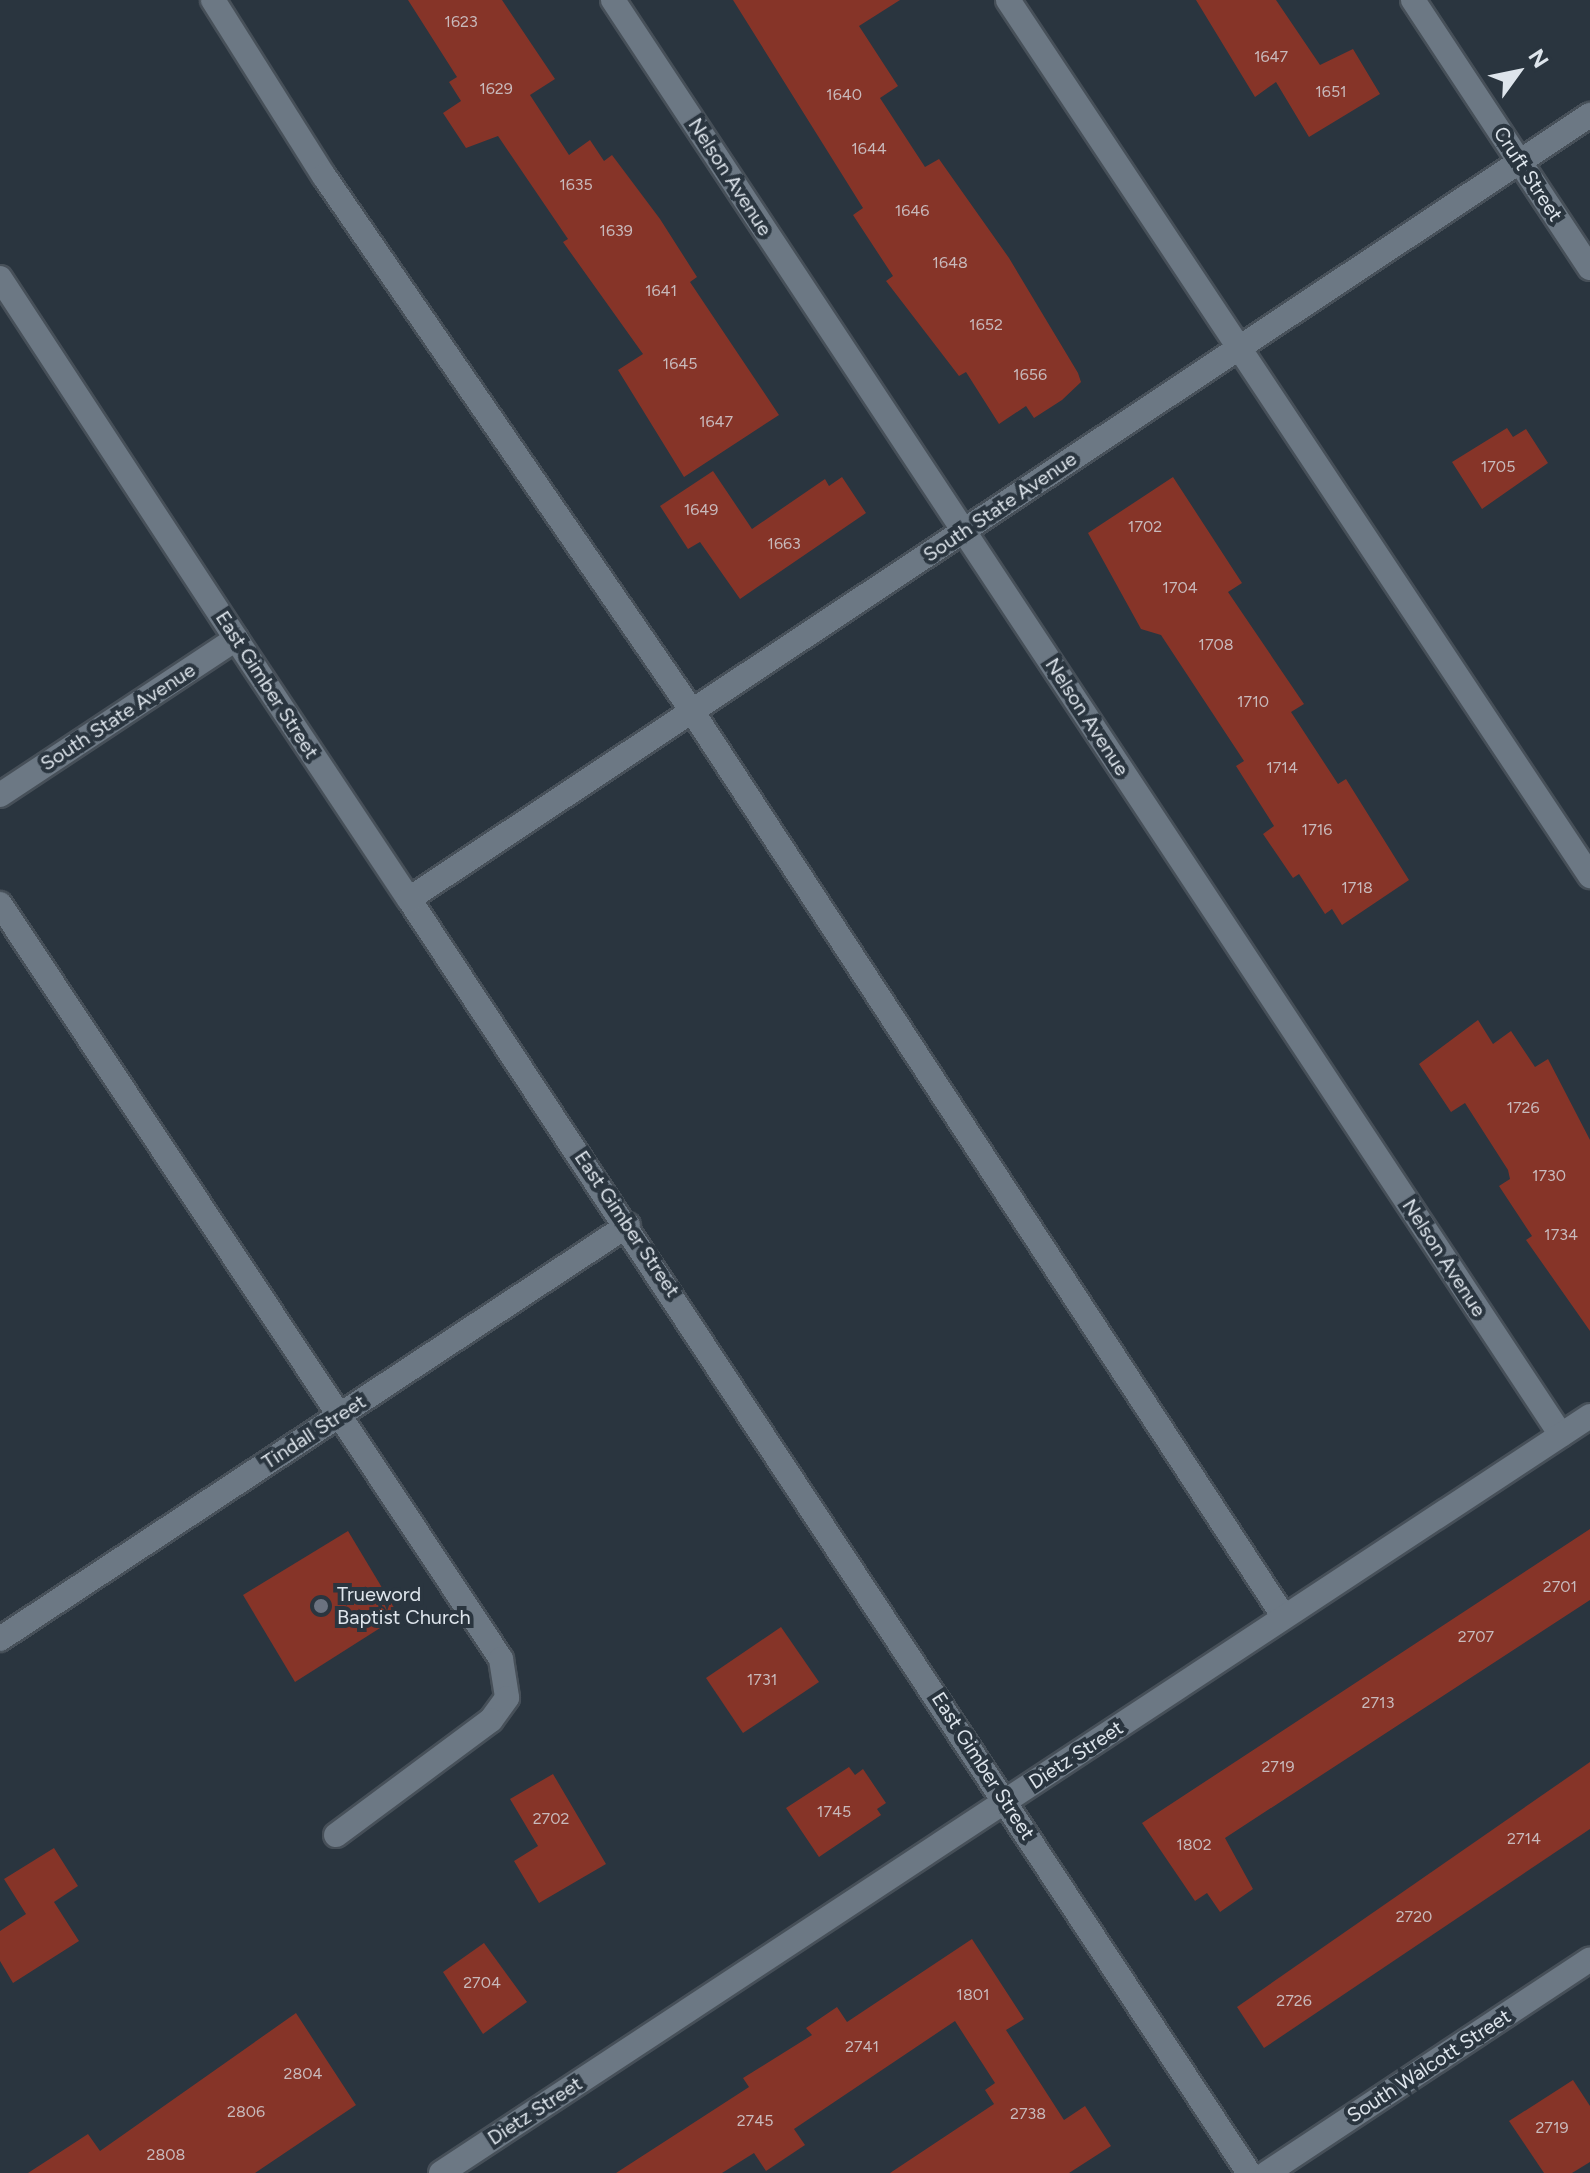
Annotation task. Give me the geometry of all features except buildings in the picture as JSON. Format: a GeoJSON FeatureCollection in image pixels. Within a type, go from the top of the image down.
{"type":"FeatureCollection","features":[{"type":"Feature","properties":{"kind":"street"},"geometry":{"type":"LineString","coordinates":[[213,0],[324,176],[692,711],[1284,1617]]}},
{"type":"Feature","properties":{"kind":"street","name":"Nelson Avenue"},"geometry":{"type":"LineString","coordinates":[[613,0],[1561,1435]]}},
{"type":"Feature","properties":{"kind":"street"},"geometry":{"type":"LineString","coordinates":[[1008,0],[1590,876]]}},
{"type":"Feature","properties":{"kind":"street","name":"Cruft Street"},"geometry":{"type":"LineString","coordinates":[[1413,0],[1590,268]]}},
{"type":"Feature","properties":{"kind":"street","name":"South State Avenue"},"geometry":{"type":"LineString","coordinates":[[409,899],[1590,115]]}},
{"type":"Feature","properties":{"kind":"street","name":"East Gimber Street"},"geometry":{"type":"LineString","coordinates":[[0,278],[236,639],[628,1225],[1249,2173]]}},
{"type":"Feature","properties":{"kind":"street","name":"South State Avenue"},"geometry":{"type":"LineString","coordinates":[[0,795],[236,639]]}},
{"type":"Feature","properties":{"kind":"street"},"geometry":{"type":"LineString","coordinates":[[0,904],[341,1415],[508,1681],[507,1698],[475,1736],[336,1835]]}},
{"type":"Feature","properties":{"kind":"street","name":"Tindall Street"},"geometry":{"type":"LineString","coordinates":[[0,1639],[628,1225]]}},
{"type":"Feature","properties":{"kind":"street","name":"Dietz Street"},"geometry":{"type":"LineString","coordinates":[[441,2173],[1590,1416]]}},
{"type":"Feature","properties":{"kind":"street","name":"South Walcott Street"},"geometry":{"type":"LineString","coordinates":[[1267,2173],[1590,1959]]}},
{"type":"Feature","properties":{"kind":"place","name":"Trueword Baptist Church"},"geometry":{"type":"Point","coordinates":[321,1606]}}]}
